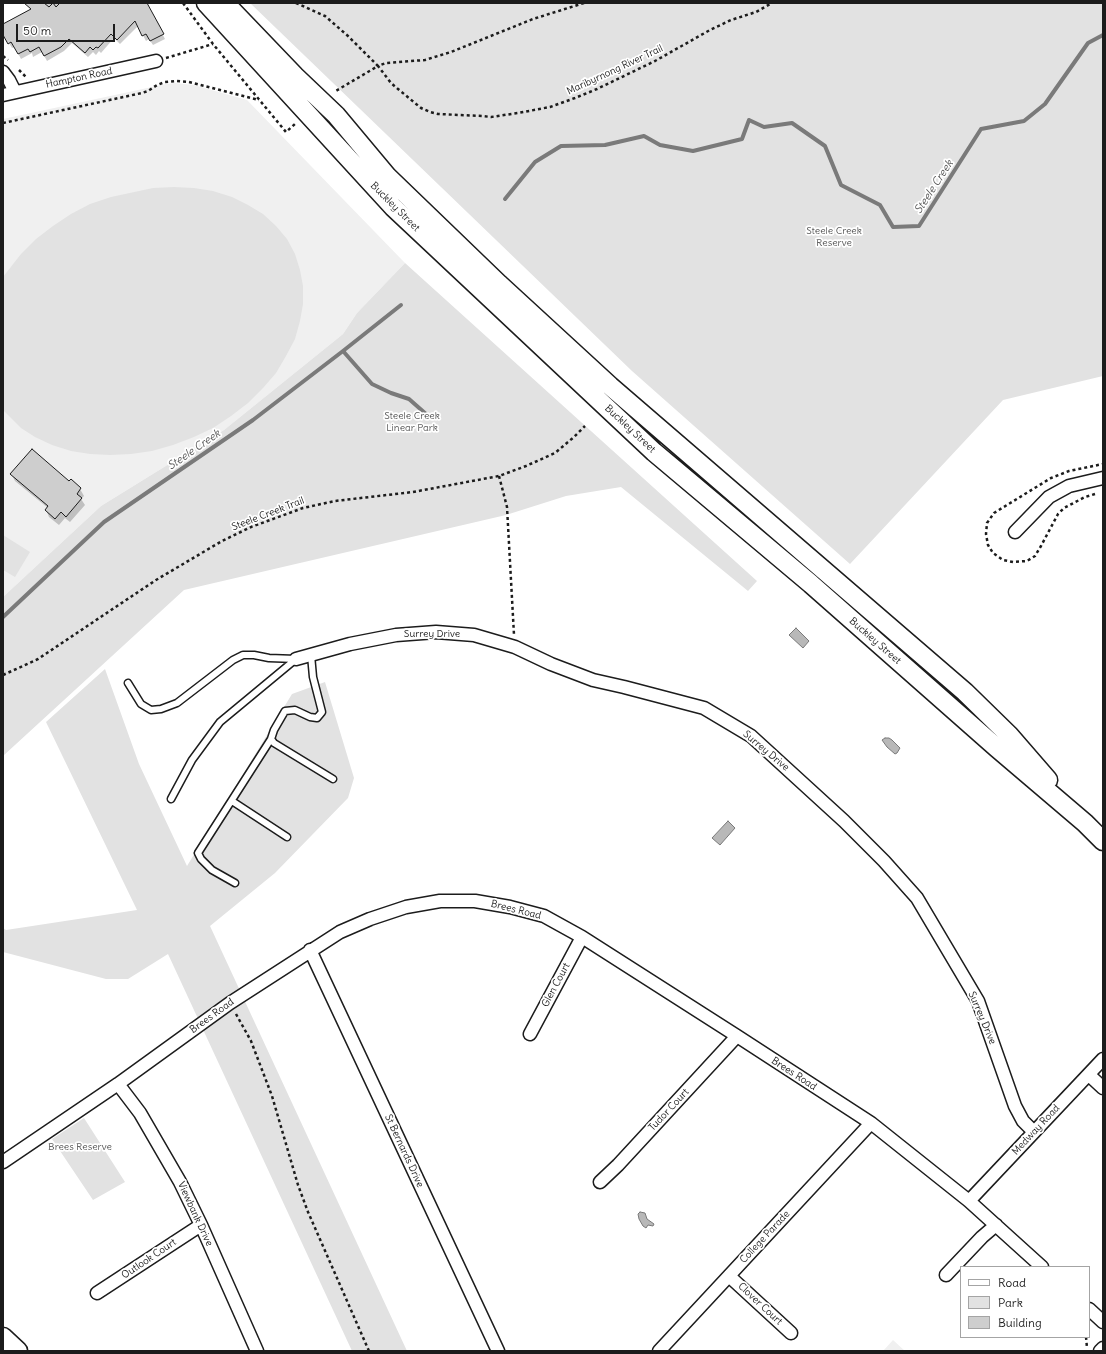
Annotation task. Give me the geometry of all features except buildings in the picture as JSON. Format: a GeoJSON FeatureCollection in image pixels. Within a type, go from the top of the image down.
{"type":"FeatureCollection","features":[{"type":"Feature","properties":{"kind":"main road","name":"Buckley Street"},"geometry":{"type":"LineString","coordinates":[[206,3],[393,207],[654,452],[812,584],[997,748],[1085,823]]}},
{"type":"Feature","properties":{"kind":"main road","name":"Buckley Street"},"geometry":{"type":"LineString","coordinates":[[225,3],[295,76],[336,115],[387,176],[499,284],[610,386],[966,692],[1009,735],[1085,823],[1103,841]]}},
{"type":"Feature","properties":{"kind":"main road"},"geometry":{"type":"LineString","coordinates":[[3,1337],[18,1351]]}},
{"type":"Feature","properties":{"kind":"street","name":"Hampton Road"},"geometry":{"type":"LineString","coordinates":[[9,93],[156,61]]}},
{"type":"Feature","properties":{"kind":"street"},"geometry":{"type":"LineString","coordinates":[[3,72],[9,80],[9,93]]}},
{"type":"Feature","properties":{"kind":"street"},"geometry":{"type":"LineString","coordinates":[[1015,532],[1049,497],[1069,486],[1103,478]]}},
{"type":"Feature","properties":{"kind":"street","name":"Surrey Drive"},"geometry":{"type":"LineString","coordinates":[[296,659],[350,644],[396,635],[436,632],[474,635],[515,648],[593,680],[638,690],[704,708],[752,736],[844,821],[884,861],[917,898],[978,1001],[1015,1106],[1023,1121],[1034,1132]]}},
{"type":"Feature","properties":{"kind":"street","name":"Brees Road"},"geometry":{"type":"LineString","coordinates":[[3,1162],[118,1084],[230,1003],[340,932],[370,918],[406,907],[440,901],[475,901],[510,907],[544,916],[582,937],[737,1036],[871,1124],[969,1201],[1041,1266]]}},
{"type":"Feature","properties":{"kind":"street","name":"Glen Court"},"geometry":{"type":"LineString","coordinates":[[530,1034],[582,937]]}},
{"type":"Feature","properties":{"kind":"street","name":"St Bernards Drive"},"geometry":{"type":"LineString","coordinates":[[310,950],[498,1351]]}},
{"type":"Feature","properties":{"kind":"street","name":"Tudor Court"},"geometry":{"type":"LineString","coordinates":[[600,1182],[618,1165],[737,1036]]}},
{"type":"Feature","properties":{"kind":"street","name":"Medway Road"},"geometry":{"type":"LineString","coordinates":[[969,1201],[1103,1059]]}},
{"type":"Feature","properties":{"kind":"street"},"geometry":{"type":"LineString","coordinates":[[1089,1074],[1103,1088]]}},
{"type":"Feature","properties":{"kind":"street","name":"Viewbank Drive"},"geometry":{"type":"LineString","coordinates":[[118,1084],[140,1113],[180,1182],[201,1224],[257,1351]]}},
{"type":"Feature","properties":{"kind":"street","name":"College Parade"},"geometry":{"type":"LineString","coordinates":[[659,1351],[871,1124]]}},
{"type":"Feature","properties":{"kind":"street","name":"Outlook Court"},"geometry":{"type":"LineString","coordinates":[[97,1293],[201,1224]]}},
{"type":"Feature","properties":{"kind":"street"},"geometry":{"type":"LineString","coordinates":[[946,1276],[982,1237],[996,1225]]}},
{"type":"Feature","properties":{"kind":"street","name":"Clover Court"},"geometry":{"type":"LineString","coordinates":[[728,1276],[791,1333]]}},
{"type":"Feature","properties":{"kind":"street"},"geometry":{"type":"LineString","coordinates":[[1090,1310],[1103,1322]]}},
{"type":"Feature","properties":{"kind":"street"},"geometry":{"type":"LineString","coordinates":[[1100,1351],[1103,1348]]}},
{"type":"Feature","properties":{"kind":"lane"},"geometry":{"type":"LineString","coordinates":[[128,683],[141,704],[151,710],[161,709],[176,702],[232,660],[243,655],[296,659]]}},
{"type":"Feature","properties":{"kind":"lane"},"geometry":{"type":"LineString","coordinates":[[235,883],[212,870],[201,859],[198,853],[271,739],[274,730],[286,711],[295,710],[310,717],[317,718],[322,712],[313,677],[311,655]]}},
{"type":"Feature","properties":{"kind":"lane"},"geometry":{"type":"LineString","coordinates":[[170,799],[192,760],[220,722],[296,659]]}},
{"type":"Feature","properties":{"kind":"lane"},"geometry":{"type":"LineString","coordinates":[[271,739],[274,743],[333,779]]}},
{"type":"Feature","properties":{"kind":"lane"},"geometry":{"type":"LineString","coordinates":[[232,801],[287,837]]}},
{"type":"Feature","properties":{"kind":"path"},"geometry":{"type":"LineString","coordinates":[[183,3],[213,44],[286,132],[296,123]]}},
{"type":"Feature","properties":{"kind":"path","name":"Maribyrnong River Trail"},"geometry":{"type":"LineString","coordinates":[[296,3],[325,16],[348,36],[378,66],[390,83],[421,108],[438,114],[482,116],[518,113],[550,106],[591,91],[655,61],[710,30],[731,20],[756,12],[772,3]]}},
{"type":"Feature","properties":{"kind":"path"},"geometry":{"type":"LineString","coordinates":[[334,92],[378,66],[386,63],[425,60],[451,52],[533,19],[584,3]]}},
{"type":"Feature","properties":{"kind":"path"},"geometry":{"type":"LineString","coordinates":[[156,61],[213,44]]}},
{"type":"Feature","properties":{"kind":"path"},"geometry":{"type":"LineString","coordinates":[[3,123],[142,93],[165,82],[176,81],[189,82],[259,100]]}},
{"type":"Feature","properties":{"kind":"path","name":"Steele Creek Trail"},"geometry":{"type":"LineString","coordinates":[[3,675],[38,659],[156,580],[222,541],[251,527],[302,508],[335,501],[413,492],[499,476],[555,453],[574,438],[585,426]]}},
{"type":"Feature","properties":{"kind":"path"},"geometry":{"type":"LineString","coordinates":[[499,476],[507,507],[515,648]]}},
{"type":"Feature","properties":{"kind":"path"},"geometry":{"type":"LineString","coordinates":[[230,1003],[251,1041],[272,1096],[298,1184],[308,1212],[369,1351]]}},
{"type":"Feature","properties":{"kind":"path"},"geometry":{"type":"LineString","coordinates":[[1086,1338],[1086,1348]]}},
{"type":"Feature","properties":{"kind":"shaded area"},"geometry":{"type":"Polygon","coordinates":[[[175,83],[194,85],[247,100],[405,263],[357,313],[343,334],[224,430],[101,506],[3,597],[3,119],[175,83]]]}},
{"type":"Feature","properties":{"kind":"shaded area"},"geometry":{"type":"Polygon","coordinates":[[[796,628],[809,641],[803,648],[789,635],[796,628]]]}},
{"type":"Feature","properties":{"kind":"shaded area"},"geometry":{"type":"Polygon","coordinates":[[[885,738],[892,740],[900,748],[897,753],[895,754],[887,747],[882,740],[885,738]]]}},
{"type":"Feature","properties":{"kind":"shaded area"},"geometry":{"type":"Polygon","coordinates":[[[728,821],[735,828],[720,845],[712,838],[728,821]]]}},
{"type":"Feature","properties":{"kind":"shaded area"},"geometry":{"type":"Polygon","coordinates":[[[640,1212],[645,1213],[647,1219],[654,1224],[653,1226],[648,1225],[646,1228],[643,1226],[639,1219],[638,1214],[640,1212]]]}},
{"type":"Feature","properties":{"kind":"shaded area"},"geometry":{"type":"Polygon","coordinates":[[[893,1340],[905,1351],[883,1351],[893,1340]]]}},
{"type":"Feature","properties":{"kind":"green space","name":"Steele Creek Reserve"},"geometry":{"type":"Polygon","coordinates":[[[250,3],[1103,3],[1103,376],[1003,400],[850,564],[632,371],[250,3]]]}},
{"type":"Feature","properties":{"kind":"green space"},"geometry":{"type":"Polygon","coordinates":[[[174,187],[213,191],[232,197],[263,214],[287,239],[295,254],[300,270],[303,286],[303,304],[295,339],[286,356],[276,373],[248,403],[213,428],[173,445],[152,451],[131,454],[90,454],[71,451],[52,445],[35,437],[21,428],[3,410],[3,277],[21,254],[36,239],[71,214],[90,204],[111,197],[153,188],[174,187]]]}},
{"type":"Feature","properties":{"kind":"green space","name":"Steele Creek Linear Park"},"geometry":{"type":"Polygon","coordinates":[[[405,263],[757,581],[748,591],[621,487],[566,496],[506,515],[184,590],[3,756],[3,597],[101,506],[224,430],[343,334],[357,313],[405,263]]]}},
{"type":"Feature","properties":{"kind":"green space"},"geometry":{"type":"Polygon","coordinates":[[[3,535],[30,552],[15,577],[3,570],[3,535]]]}},
{"type":"Feature","properties":{"kind":"green space"},"geometry":{"type":"Polygon","coordinates":[[[105,669],[139,764],[187,866],[292,694],[325,682],[354,778],[348,798],[275,873],[210,926],[407,1351],[352,1351],[168,954],[128,979],[106,979],[3,952],[3,928],[6,930],[137,910],[46,722],[105,669]]]}},
{"type":"Feature","properties":{"kind":"green space","name":"Brees Reserve"},"geometry":{"type":"Polygon","coordinates":[[[84,1118],[125,1182],[93,1200],[52,1139],[84,1118]]]}},
{"type":"Feature","properties":{"kind":"waterway","name":"Steele Creek"},"geometry":{"type":"LineString","coordinates":[[505,199],[535,162],[561,146],[605,145],[644,136],[660,145],[693,151],[742,139],[749,120],[764,127],[792,123],[825,146],[841,185],[880,205],[893,227],[919,226],[981,129],[1024,121],[1045,104],[1088,43],[1103,35]]}},
{"type":"Feature","properties":{"kind":"waterway","name":"Steele Creek"},"geometry":{"type":"LineString","coordinates":[[3,617],[104,522],[253,420],[401,305]]}},
{"type":"Feature","properties":{"kind":"waterway"},"geometry":{"type":"LineString","coordinates":[[343,351],[372,384],[391,393],[409,399],[426,414]]}}]}
